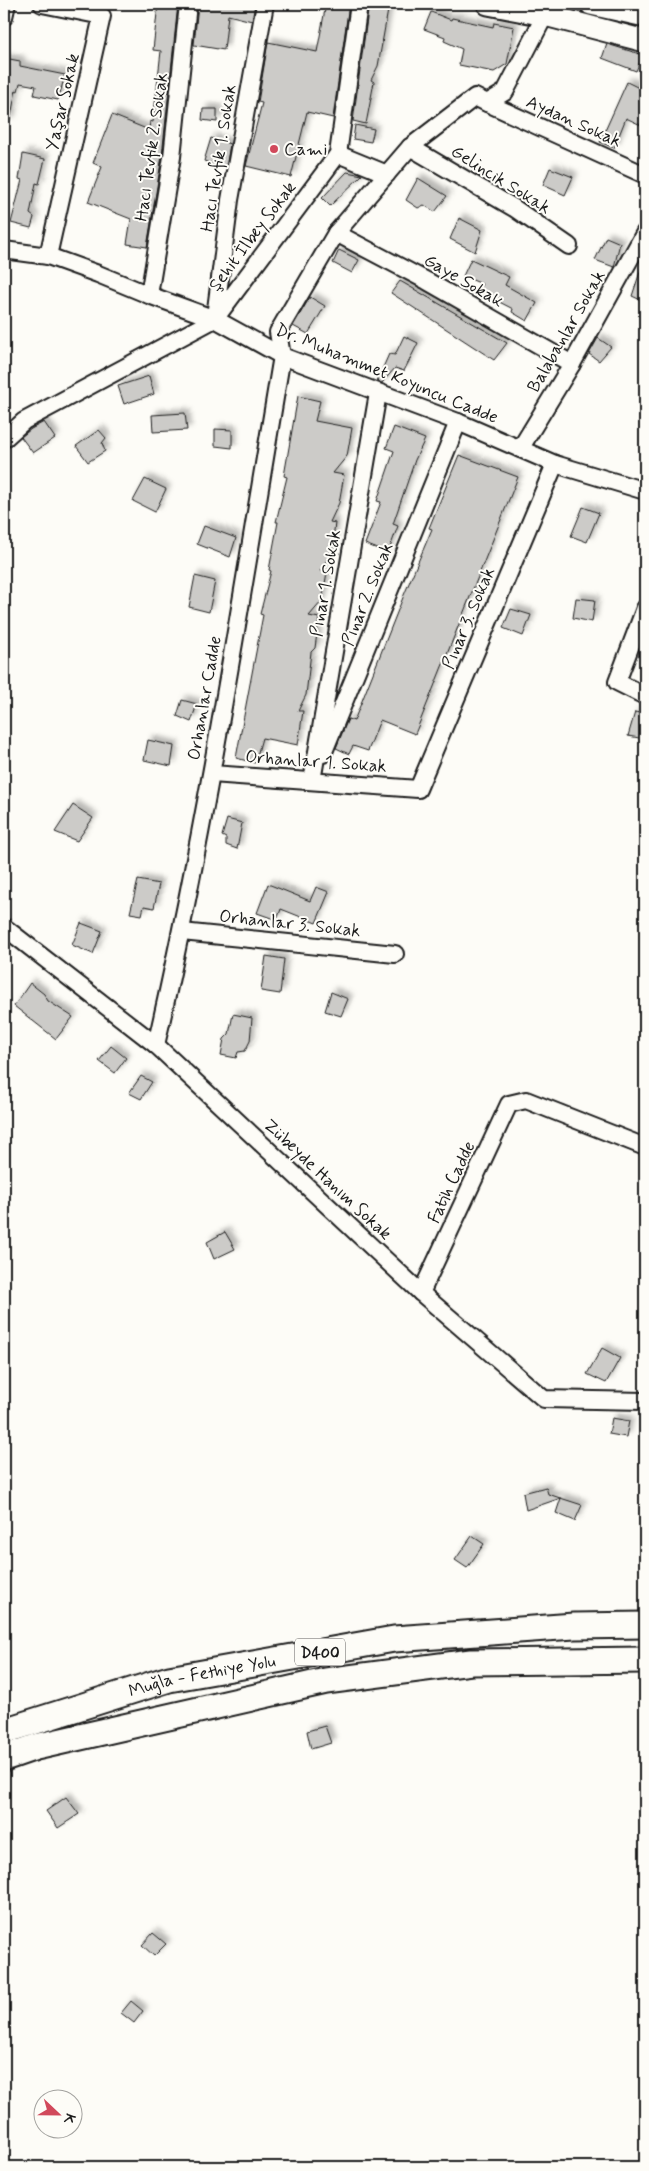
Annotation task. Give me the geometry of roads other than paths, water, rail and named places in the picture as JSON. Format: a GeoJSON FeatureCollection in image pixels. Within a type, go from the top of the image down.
{"type":"FeatureCollection","features":[{"type":"Feature","properties":{"kind":"highway","name":"Muğla - Fethiye Yolu"},"geometry":{"type":"LineString","coordinates":[[4,1731],[169,1679],[394,1639],[574,1626],[645,1625]]}},
{"type":"Feature","properties":{"kind":"highway","name":"Muğla - Fethiye Yolu"},"geometry":{"type":"LineString","coordinates":[[4,1758],[36,1747],[326,1680],[471,1662],[645,1660]]}},
{"type":"Feature","properties":{"kind":"main road"},"geometry":{"type":"LineString","coordinates":[[488,4],[645,41]]}},
{"type":"Feature","properties":{"kind":"main road"},"geometry":{"type":"LineString","coordinates":[[591,4],[645,16]]}},
{"type":"Feature","properties":{"kind":"street"},"geometry":{"type":"LineString","coordinates":[[4,18],[6,4]]}},
{"type":"Feature","properties":{"kind":"street","name":"Yaşar Sokak"},"geometry":{"type":"LineString","coordinates":[[42,4],[102,16],[48,256]]}},
{"type":"Feature","properties":{"kind":"street","name":"Hacı Tevfik 2. Sokak"},"geometry":{"type":"LineString","coordinates":[[149,296],[172,156],[188,4]]}},
{"type":"Feature","properties":{"kind":"street","name":"Hacı Tevfik 1. Sokak"},"geometry":{"type":"LineString","coordinates":[[215,319],[230,200],[265,4]]}},
{"type":"Feature","properties":{"kind":"street","name":"Şehit İlbey Sokak"},"geometry":{"type":"LineString","coordinates":[[215,319],[338,154],[359,4]]}},
{"type":"Feature","properties":{"kind":"street"},"geometry":{"type":"LineString","coordinates":[[487,103],[505,92],[545,16]]}},
{"type":"Feature","properties":{"kind":"street","name":"Orhanlar Cadde"},"geometry":{"type":"LineString","coordinates":[[156,1045],[182,932],[212,774],[282,356],[278,332],[336,233],[410,147],[474,98],[487,103]]}},
{"type":"Feature","properties":{"kind":"street","name":"Aydan Sokak"},"geometry":{"type":"LineString","coordinates":[[487,103],[645,175]]}},
{"type":"Feature","properties":{"kind":"street","name":"Gelincik Sokak"},"geometry":{"type":"LineString","coordinates":[[410,147],[514,208],[569,246]]}},
{"type":"Feature","properties":{"kind":"street"},"geometry":{"type":"LineString","coordinates":[[338,154],[387,174]]}},
{"type":"Feature","properties":{"kind":"street","name":"Balabanlar Sokak"},"geometry":{"type":"LineString","coordinates":[[520,449],[572,364],[645,232]]}},
{"type":"Feature","properties":{"kind":"street","name":"Gaye Sokak"},"geometry":{"type":"LineString","coordinates":[[336,233],[427,281],[572,364]]}},
{"type":"Feature","properties":{"kind":"street","name":"Dr. Muhammet Koyuncu Cadde"},"geometry":{"type":"LineString","coordinates":[[4,250],[48,256],[98,274],[149,296],[215,319],[282,356],[458,422],[555,464],[645,491]]}},
{"type":"Feature","properties":{"kind":"street"},"geometry":{"type":"LineString","coordinates":[[4,439],[24,421],[215,319]]}},
{"type":"Feature","properties":{"kind":"street","name":"Pınar 1. Sokak"},"geometry":{"type":"LineString","coordinates":[[312,781],[378,392]]}},
{"type":"Feature","properties":{"kind":"street","name":"Pınar 2. Sokak"},"geometry":{"type":"LineString","coordinates":[[312,781],[458,422]]}},
{"type":"Feature","properties":{"kind":"street","name":"Pınar 3. Sokak"},"geometry":{"type":"LineString","coordinates":[[418,788],[555,464]]}},
{"type":"Feature","properties":{"kind":"street"},"geometry":{"type":"LineString","coordinates":[[645,608],[617,682],[645,696]]}},
{"type":"Feature","properties":{"kind":"street","name":"Orhanlar 1. Sokak"},"geometry":{"type":"LineString","coordinates":[[212,774],[418,788]]}},
{"type":"Feature","properties":{"kind":"street","name":"Zübeyde Hanım Sokak"},"geometry":{"type":"LineString","coordinates":[[4,927],[156,1045],[421,1292],[544,1399],[645,1401]]}},
{"type":"Feature","properties":{"kind":"street","name":"Orhanlar 3. Sokak"},"geometry":{"type":"LineString","coordinates":[[182,932],[394,954]]}},
{"type":"Feature","properties":{"kind":"street","name":"Fatih Cadde"},"geometry":{"type":"LineString","coordinates":[[421,1292],[509,1104],[526,1100],[645,1147]]}},
{"type":"Feature","properties":{"kind":"place","name":"Cami"},"geometry":{"type":"Point","coordinates":[274,149]}}]}
